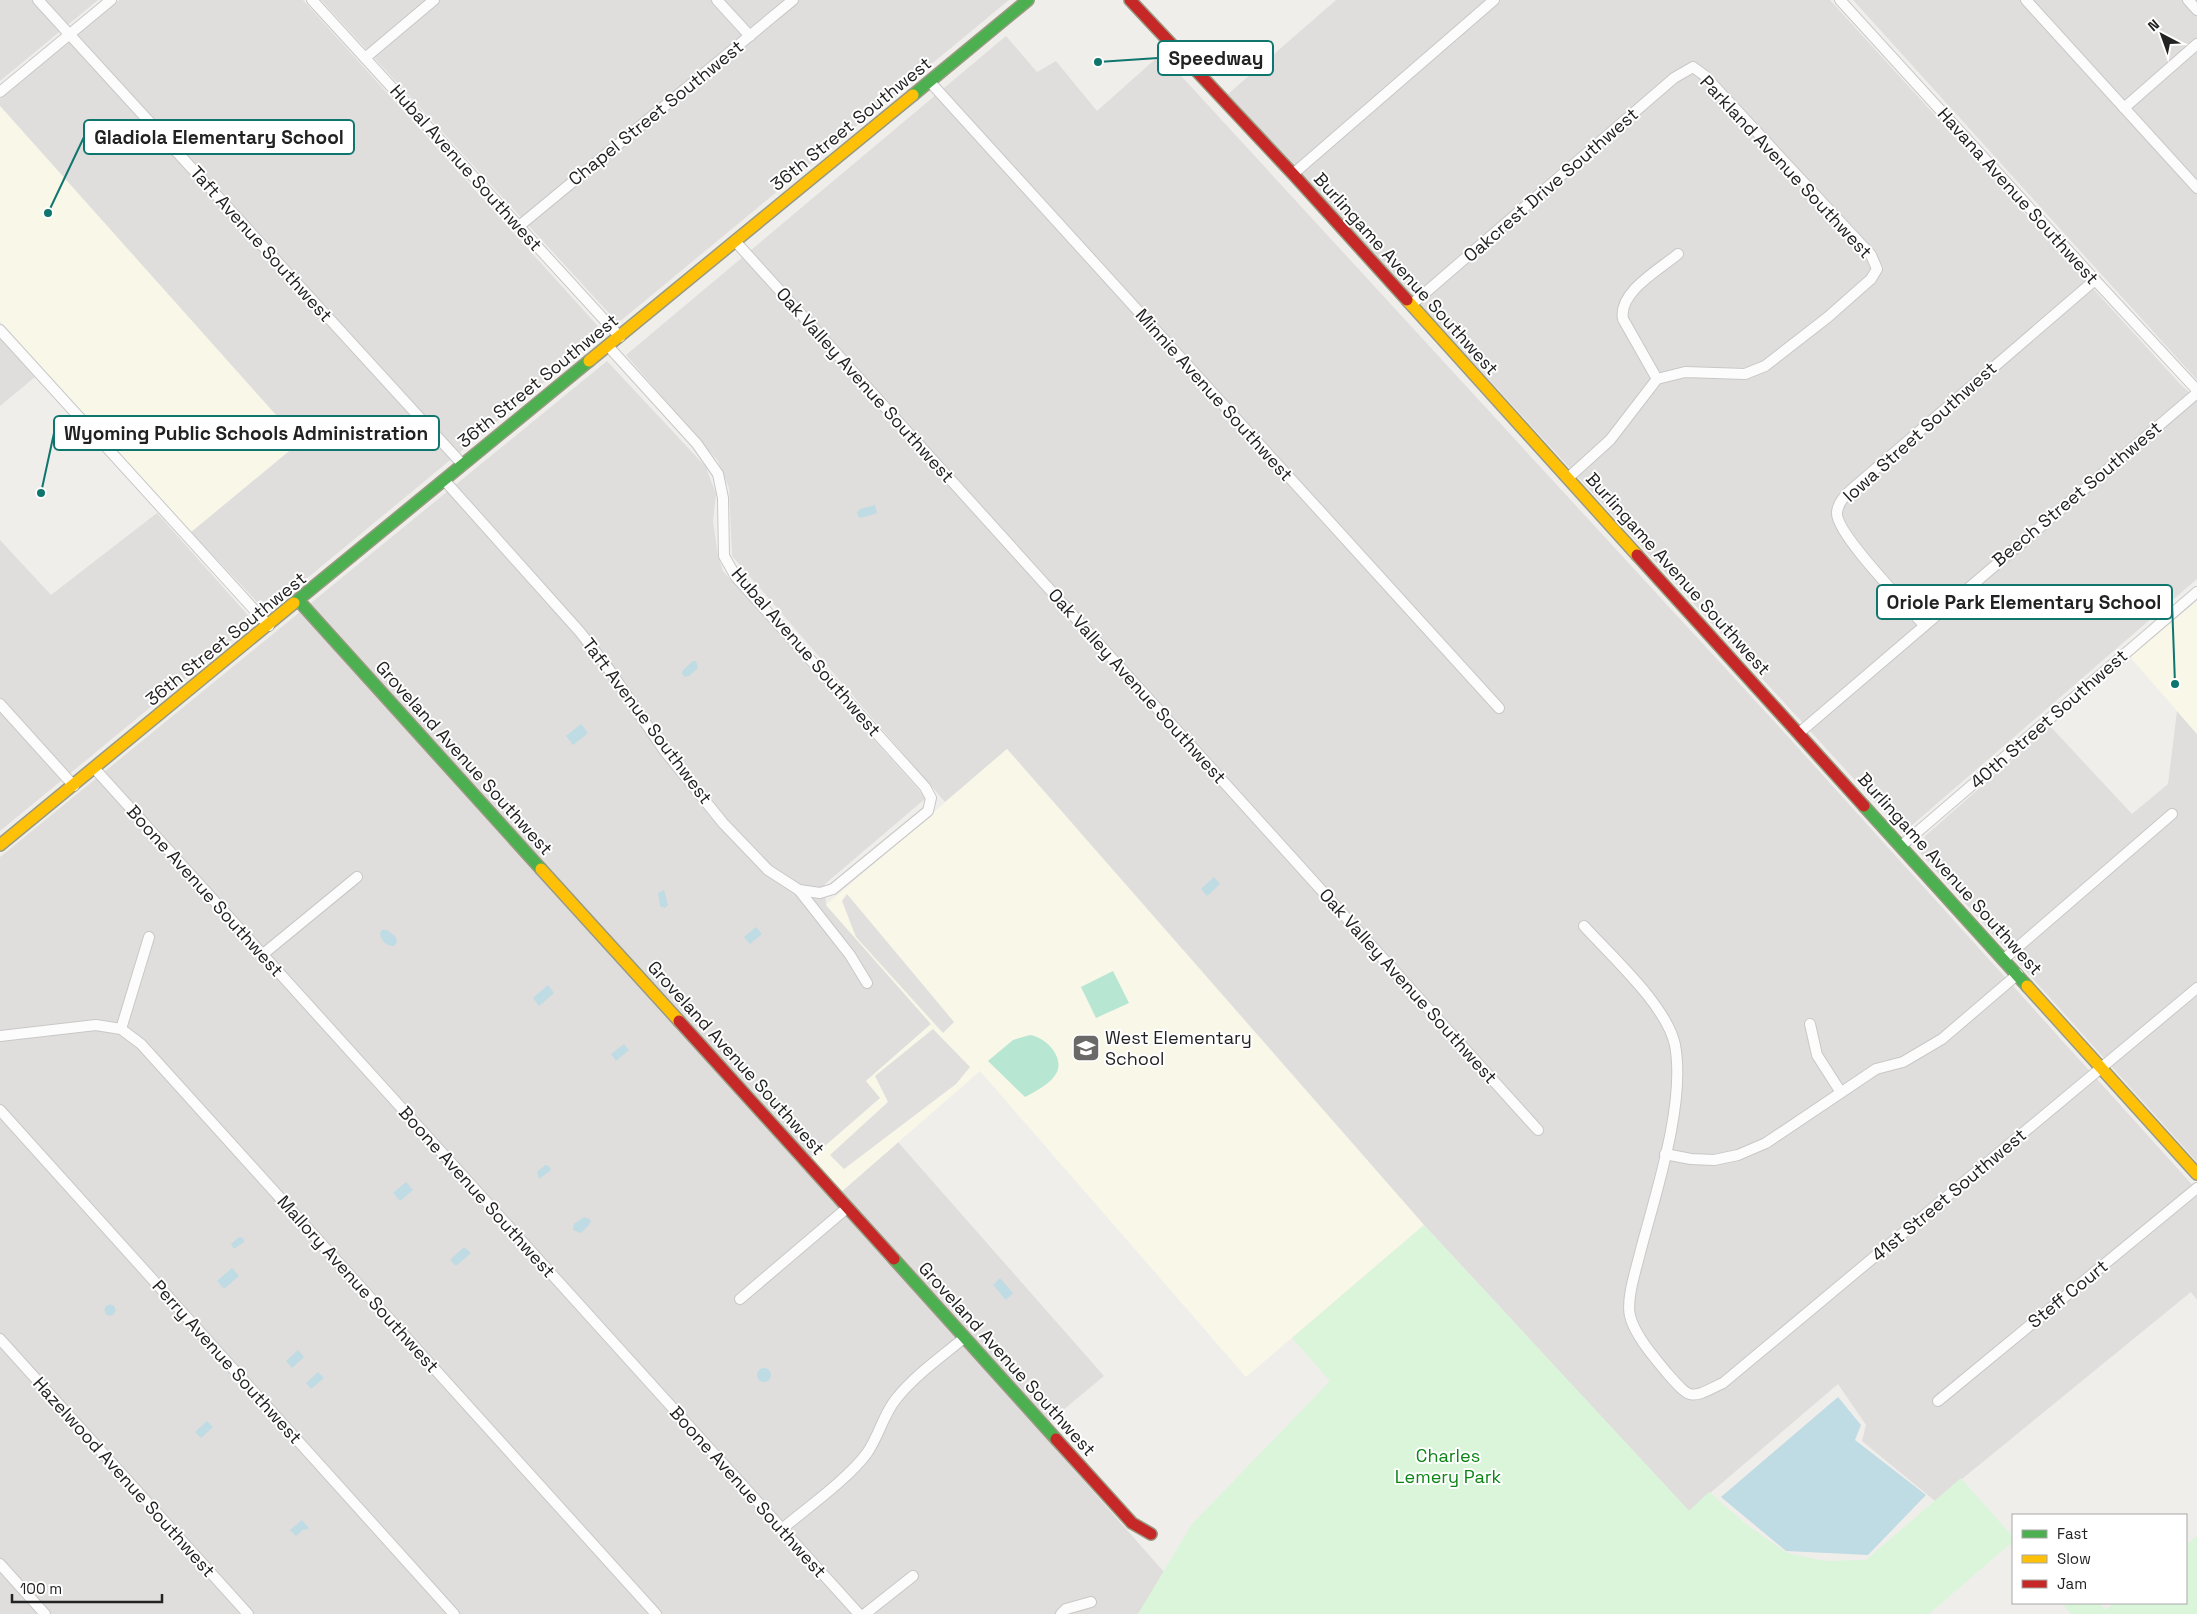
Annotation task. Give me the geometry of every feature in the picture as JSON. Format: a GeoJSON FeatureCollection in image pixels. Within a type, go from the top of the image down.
{"type":"FeatureCollection","features":[{"type":"Feature","properties":{"kind":"street","name":"Taft Avenue Southwest"},"geometry":{"type":"LineString","coordinates":[[38,0],[463,465]]}},
{"type":"Feature","properties":{"kind":"street"},"geometry":{"type":"LineString","coordinates":[[0,92],[111,0]]}},
{"type":"Feature","properties":{"kind":"street","name":"Hubal Avenue Southwest"},"geometry":{"type":"LineString","coordinates":[[312,0],[620,337]]}},
{"type":"Feature","properties":{"kind":"street"},"geometry":{"type":"LineString","coordinates":[[365,58],[434,0]]}},
{"type":"Feature","properties":{"kind":"street"},"geometry":{"type":"LineString","coordinates":[[717,0],[750,36]]}},
{"type":"Feature","properties":{"kind":"street","name":"Chapel Street Southwest"},"geometry":{"type":"LineString","coordinates":[[518,227],[793,0]]}},
{"type":"Feature","properties":{"kind":"street","name":"36th Street Southwest"},"geometry":{"type":"LineString","coordinates":[[0,845],[269,626],[1028,0]]}},
{"type":"Feature","properties":{"kind":"street","name":"Burlingame Avenue Southwest"},"geometry":{"type":"LineString","coordinates":[[1130,0],[1293,174],[2197,1174]]}},
{"type":"Feature","properties":{"kind":"street"},"geometry":{"type":"LineString","coordinates":[[1293,174],[1494,0]]}},
{"type":"Feature","properties":{"kind":"street","name":"Havana Avenue Southwest"},"geometry":{"type":"LineString","coordinates":[[1840,0],[2197,391]]}},
{"type":"Feature","properties":{"kind":"street"},"geometry":{"type":"LineString","coordinates":[[2026,0],[2197,188]]}},
{"type":"Feature","properties":{"kind":"street"},"geometry":{"type":"LineString","coordinates":[[2188,0],[2197,10]]}},
{"type":"Feature","properties":{"kind":"street"},"geometry":{"type":"LineString","coordinates":[[2124,108],[2197,44]]}},
{"type":"Feature","properties":{"kind":"street","name":"Parkland Avenue Southwest"},"geometry":{"type":"LineString","coordinates":[[1657,378],[1685,372],[1745,374],[1765,366],[1835,311],[1871,279],[1877,268],[1871,255],[1704,75],[1692,68]]}},
{"type":"Feature","properties":{"kind":"street","name":"Oakcrest Drive Southwest"},"geometry":{"type":"LineString","coordinates":[[1411,305],[1674,78],[1692,68]]}},
{"type":"Feature","properties":{"kind":"street","name":"Minnie Avenue Southwest"},"geometry":{"type":"LineString","coordinates":[[930,82],[1499,708]]}},
{"type":"Feature","properties":{"kind":"street","name":"Oak Valley Avenue Southwest"},"geometry":{"type":"LineString","coordinates":[[735,241],[1538,1130]]}},
{"type":"Feature","properties":{"kind":"street"},"geometry":{"type":"LineString","coordinates":[[1568,478],[1610,440],[1657,378],[1623,319],[1623,304],[1630,292],[1678,254]]}},
{"type":"Feature","properties":{"kind":"street","name":"Iowa Street Southwest"},"geometry":{"type":"LineString","coordinates":[[1924,625],[1848,539],[1836,515],[1839,504],[1847,493],[2094,280]]}},
{"type":"Feature","properties":{"kind":"street"},"geometry":{"type":"LineString","coordinates":[[0,330],[269,626]]}},
{"type":"Feature","properties":{"kind":"street","name":"Hubal Avenue Southwest"},"geometry":{"type":"LineString","coordinates":[[608,346],[697,444],[718,474],[723,498],[724,556],[736,577],[925,787],[931,798],[928,811],[833,889],[820,893],[799,890]]}},
{"type":"Feature","properties":{"kind":"street","name":"Beech Street Southwest"},"geometry":{"type":"LineString","coordinates":[[1799,733],[2197,391]]}},
{"type":"Feature","properties":{"kind":"street","name":"Taft Avenue Southwest"},"geometry":{"type":"LineString","coordinates":[[445,481],[580,632],[608,668],[664,750],[723,823],[768,870],[799,890],[850,955],[866,983]]}},
{"type":"Feature","properties":{"kind":"street","name":"40th Street Southwest"},"geometry":{"type":"LineString","coordinates":[[1901,846],[2197,592]]}},
{"type":"Feature","properties":{"kind":"street","name":"Groveland Avenue Southwest"},"geometry":{"type":"LineString","coordinates":[[299,601],[1132,1523],[1151,1534]]}},
{"type":"Feature","properties":{"kind":"street"},"geometry":{"type":"LineString","coordinates":[[0,704],[74,786]]}},
{"type":"Feature","properties":{"kind":"street","name":"Boone Avenue Southwest"},"geometry":{"type":"LineString","coordinates":[[95,769],[859,1614]]}},
{"type":"Feature","properties":{"kind":"street"},"geometry":{"type":"LineString","coordinates":[[2004,959],[2172,814]]}},
{"type":"Feature","properties":{"kind":"street"},"geometry":{"type":"LineString","coordinates":[[262,955],[357,877]]}},
{"type":"Feature","properties":{"kind":"street"},"geometry":{"type":"LineString","coordinates":[[1584,926],[1654,1004],[1667,1025],[1674,1043],[1677,1065],[1677,1091],[1665,1154],[1691,1159],[1714,1160],[1738,1155],[1766,1143],[1840,1091],[1876,1069],[1903,1062],[1942,1039],[2018,974]]}},
{"type":"Feature","properties":{"kind":"street"},"geometry":{"type":"LineString","coordinates":[[0,1036],[96,1025],[121,1029],[148,937]]}},
{"type":"Feature","properties":{"kind":"street","name":"41st Street Southwest"},"geometry":{"type":"LineString","coordinates":[[1665,1154],[1632,1289],[1630,1316],[1648,1351],[1685,1393],[1698,1396],[1723,1383],[2197,988]]}},
{"type":"Feature","properties":{"kind":"street"},"geometry":{"type":"LineString","coordinates":[[1810,1024],[1817,1055],[1840,1091]]}},
{"type":"Feature","properties":{"kind":"street","name":"Mallory Avenue Southwest"},"geometry":{"type":"LineString","coordinates":[[121,1029],[148,1051],[656,1614]]}},
{"type":"Feature","properties":{"kind":"street","name":"Perry Avenue Southwest"},"geometry":{"type":"LineString","coordinates":[[0,1110],[454,1614]]}},
{"type":"Feature","properties":{"kind":"street","name":"Steff Court"},"geometry":{"type":"LineString","coordinates":[[1938,1401],[2197,1188]]}},
{"type":"Feature","properties":{"kind":"street"},"geometry":{"type":"LineString","coordinates":[[740,1299],[847,1208]]}},
{"type":"Feature","properties":{"kind":"street"},"geometry":{"type":"LineString","coordinates":[[782,1529],[853,1468],[868,1452],[887,1412],[896,1399],[908,1385],[964,1338]]}},
{"type":"Feature","properties":{"kind":"street","name":"Hazelwood Avenue Southwest"},"geometry":{"type":"LineString","coordinates":[[0,1339],[248,1614]]}},
{"type":"Feature","properties":{"kind":"street"},"geometry":{"type":"LineString","coordinates":[[0,1564],[45,1614]]}},
{"type":"Feature","properties":{"kind":"street"},"geometry":{"type":"LineString","coordinates":[[865,1614],[913,1576]]}},
{"type":"Feature","properties":{"kind":"street"},"geometry":{"type":"LineString","coordinates":[[1061,1614],[1066,1609],[1091,1602]]}},
{"type":"Feature","properties":{"kind":"shaded area"},"geometry":{"type":"Polygon","coordinates":[[[0,0],[98,0],[0,81],[0,0]]]}},
{"type":"Feature","properties":{"kind":"shaded area"},"geometry":{"type":"Polygon","coordinates":[[[119,0],[303,0],[597,325],[600,334],[592,343],[271,608],[259,604],[191,532],[300,442],[0,106],[0,99],[119,0]]]}},
{"type":"Feature","properties":{"kind":"shaded area"},"geometry":{"type":"Polygon","coordinates":[[[321,0],[1009,0],[618,323],[321,0]]]}},
{"type":"Feature","properties":{"kind":"shaded area"},"geometry":{"type":"Polygon","coordinates":[[[1336,0],[1830,0],[2181,385],[2197,399],[2197,579],[1911,826],[1896,825],[1228,94],[1336,0]]]}},
{"type":"Feature","properties":{"kind":"shaded area"},"geometry":{"type":"Polygon","coordinates":[[[1853,0],[2197,0],[2197,380],[1853,0]]]}},
{"type":"Feature","properties":{"kind":"shaded area"},"geometry":{"type":"Polygon","coordinates":[[[1006,36],[1037,72],[1056,61],[1097,111],[1161,54],[1782,730],[2197,1190],[2197,1300],[2191,1292],[1935,1501],[1862,1441],[1866,1425],[1838,1384],[1689,1511],[1424,1225],[1007,749],[945,802],[732,556],[729,488],[718,461],[626,355],[1006,36]]]}},
{"type":"Feature","properties":{"kind":"shaded area"},"geometry":{"type":"Polygon","coordinates":[[[0,106],[300,442],[191,532],[0,321],[0,106]]]}},
{"type":"Feature","properties":{"kind":"shaded area"},"geometry":{"type":"Polygon","coordinates":[[[0,338],[35,377],[0,406],[0,338]]]}},
{"type":"Feature","properties":{"kind":"shaded area"},"geometry":{"type":"Polygon","coordinates":[[[607,361],[706,467],[716,494],[713,521],[718,556],[723,571],[926,798],[825,884],[826,905],[931,1024],[866,1081],[881,1098],[810,1159],[840,1193],[898,1142],[1104,1376],[1039,1430],[1164,1572],[1138,1614],[0,1614],[0,857],[607,361]]]}},
{"type":"Feature","properties":{"kind":"shaded area"},"geometry":{"type":"Polygon","coordinates":[[[157,513],[254,622],[0,831],[0,540],[51,595],[157,513]]]}},
{"type":"Feature","properties":{"kind":"shaded area"},"geometry":{"type":"Polygon","coordinates":[[[2197,601],[2197,734],[2130,657],[2197,601]]]}},
{"type":"Feature","properties":{"kind":"shaded area"},"geometry":{"type":"Polygon","coordinates":[[[2177,711],[2197,734],[2197,1162],[1921,854],[1925,836],[2050,726],[2132,814],[2168,784],[2177,711]]]}},
{"type":"Feature","properties":{"kind":"shaded area","name":"West Elementary School"},"geometry":{"type":"Polygon","coordinates":[[[1007,749],[1424,1225],[1246,1377],[980,1071],[840,1193],[810,1159],[880,1098],[866,1081],[931,1024],[826,905],[1007,749]]]}},
{"type":"Feature","properties":{"kind":"shaded area"},"geometry":{"type":"Polygon","coordinates":[[[847,894],[954,1022],[943,1033],[856,937],[842,901],[847,894]]]}},
{"type":"Feature","properties":{"kind":"shaded area"},"geometry":{"type":"Polygon","coordinates":[[[933,1029],[970,1067],[956,1084],[844,1169],[830,1155],[888,1102],[875,1076],[933,1029]]]}},
{"type":"Feature","properties":{"kind":"green space"},"geometry":{"type":"Polygon","coordinates":[[[1113,971],[1129,1003],[1096,1018],[1081,987],[1113,971]]]}},
{"type":"Feature","properties":{"kind":"green space"},"geometry":{"type":"Polygon","coordinates":[[[1030,1035],[1042,1039],[1052,1048],[1058,1060],[1058,1066],[1057,1072],[1051,1080],[1025,1097],[988,1061],[1013,1040],[1030,1035]]]}},
{"type":"Feature","properties":{"kind":"green space","name":"Charles Lemery Park"},"geometry":{"type":"Polygon","coordinates":[[[1424,1225],[1689,1511],[1709,1492],[1747,1525],[1787,1553],[1825,1561],[1866,1560],[1961,1478],[2012,1536],[2012,1547],[2010,1544],[1929,1614],[1138,1614],[1192,1524],[1330,1381],[1292,1338],[1424,1225]]]}},
{"type":"Feature","properties":{"kind":"green space"},"geometry":{"type":"Polygon","coordinates":[[[2197,1536],[2197,1614],[2071,1614],[2063,1604],[2100,1604],[2106,1610],[2113,1604],[2187,1604],[2187,1544],[2197,1536]]]}},
{"type":"Feature","properties":{"kind":"water"},"geometry":{"type":"Polygon","coordinates":[[[875,505],[877,513],[861,518],[858,516],[857,513],[860,509],[875,505]]]}},
{"type":"Feature","properties":{"kind":"water"},"geometry":{"type":"Polygon","coordinates":[[[693,661],[696,661],[698,668],[685,677],[682,674],[683,670],[693,661]]]}},
{"type":"Feature","properties":{"kind":"water"},"geometry":{"type":"Polygon","coordinates":[[[581,724],[588,733],[573,745],[566,736],[581,724]]]}},
{"type":"Feature","properties":{"kind":"water"},"geometry":{"type":"Polygon","coordinates":[[[1214,877],[1220,884],[1207,896],[1201,889],[1214,877]]]}},
{"type":"Feature","properties":{"kind":"water"},"geometry":{"type":"Polygon","coordinates":[[[664,890],[668,905],[665,908],[660,906],[658,893],[664,890]]]}},
{"type":"Feature","properties":{"kind":"water"},"geometry":{"type":"Polygon","coordinates":[[[756,927],[762,934],[750,944],[744,937],[756,927]]]}},
{"type":"Feature","properties":{"kind":"water"},"geometry":{"type":"Polygon","coordinates":[[[382,930],[387,930],[396,937],[397,942],[394,946],[387,944],[380,936],[382,930]]]}},
{"type":"Feature","properties":{"kind":"water"},"geometry":{"type":"Polygon","coordinates":[[[548,985],[554,993],[539,1006],[533,998],[548,985]]]}},
{"type":"Feature","properties":{"kind":"water"},"geometry":{"type":"Polygon","coordinates":[[[624,1044],[629,1050],[616,1061],[611,1054],[624,1044]]]}},
{"type":"Feature","properties":{"kind":"water"},"geometry":{"type":"Polygon","coordinates":[[[545,1165],[549,1166],[551,1170],[539,1179],[537,1172],[545,1165]]]}},
{"type":"Feature","properties":{"kind":"water"},"geometry":{"type":"Polygon","coordinates":[[[406,1182],[413,1190],[400,1201],[393,1193],[406,1182]]]}},
{"type":"Feature","properties":{"kind":"water"},"geometry":{"type":"Polygon","coordinates":[[[584,1217],[591,1220],[589,1225],[581,1233],[573,1230],[574,1224],[584,1217]]]}},
{"type":"Feature","properties":{"kind":"water"},"geometry":{"type":"Polygon","coordinates":[[[239,1237],[243,1238],[244,1242],[234,1249],[231,1244],[239,1237]]]}},
{"type":"Feature","properties":{"kind":"water"},"geometry":{"type":"Polygon","coordinates":[[[464,1247],[471,1253],[456,1266],[450,1260],[464,1247]]]}},
{"type":"Feature","properties":{"kind":"water"},"geometry":{"type":"Polygon","coordinates":[[[232,1268],[239,1276],[224,1289],[217,1281],[232,1268]]]}},
{"type":"Feature","properties":{"kind":"water"},"geometry":{"type":"Polygon","coordinates":[[[1000,1278],[1013,1293],[1006,1300],[993,1285],[1000,1278]]]}},
{"type":"Feature","properties":{"kind":"water"},"geometry":{"type":"Polygon","coordinates":[[[110,1304],[116,1310],[110,1316],[104,1310],[110,1304]]]}},
{"type":"Feature","properties":{"kind":"water"},"geometry":{"type":"Polygon","coordinates":[[[298,1350],[304,1357],[292,1368],[286,1361],[298,1350]]]}},
{"type":"Feature","properties":{"kind":"water"},"geometry":{"type":"Polygon","coordinates":[[[761,1368],[767,1368],[771,1375],[767,1382],[761,1382],[757,1378],[757,1372],[761,1368]]]}},
{"type":"Feature","properties":{"kind":"water"},"geometry":{"type":"Polygon","coordinates":[[[318,1372],[324,1378],[311,1389],[306,1383],[318,1372]]]}},
{"type":"Feature","properties":{"kind":"water"},"geometry":{"type":"Polygon","coordinates":[[[1838,1397],[1861,1425],[1855,1440],[1926,1495],[1868,1555],[1786,1551],[1721,1497],[1838,1397]]]}},
{"type":"Feature","properties":{"kind":"water"},"geometry":{"type":"Polygon","coordinates":[[[207,1421],[213,1427],[201,1438],[195,1432],[207,1421]]]}},
{"type":"Feature","properties":{"kind":"water"},"geometry":{"type":"Polygon","coordinates":[[[302,1520],[309,1528],[304,1529],[296,1536],[290,1530],[302,1520]]]}},
{"type":"Feature","properties":{"kind":"traffic: fast"},"geometry":{"type":"LineString","coordinates":[[913,95],[1028,0]]}},
{"type":"Feature","properties":{"kind":"traffic: fast"},"geometry":{"type":"LineString","coordinates":[[294,603],[589,361]]}},
{"type":"Feature","properties":{"kind":"traffic: fast"},"geometry":{"type":"LineString","coordinates":[[299,601],[541,869]]}},
{"type":"Feature","properties":{"kind":"traffic: fast"},"geometry":{"type":"LineString","coordinates":[[1864,806],[2027,986]]}},
{"type":"Feature","properties":{"kind":"traffic: fast"},"geometry":{"type":"LineString","coordinates":[[894,1259],[1056,1439]]}},
{"type":"Feature","properties":{"kind":"traffic: slow"},"geometry":{"type":"LineString","coordinates":[[589,361],[913,95]]}},
{"type":"Feature","properties":{"kind":"traffic: slow"},"geometry":{"type":"LineString","coordinates":[[1407,300],[1637,555]]}},
{"type":"Feature","properties":{"kind":"traffic: slow"},"geometry":{"type":"LineString","coordinates":[[0,845],[294,603]]}},
{"type":"Feature","properties":{"kind":"traffic: slow"},"geometry":{"type":"LineString","coordinates":[[541,869],[679,1021]]}},
{"type":"Feature","properties":{"kind":"traffic: slow"},"geometry":{"type":"LineString","coordinates":[[2027,986],[2197,1174]]}},
{"type":"Feature","properties":{"kind":"traffic: jam"},"geometry":{"type":"LineString","coordinates":[[1130,0],[1293,174],[1407,300]]}},
{"type":"Feature","properties":{"kind":"traffic: jam"},"geometry":{"type":"LineString","coordinates":[[1637,555],[1864,806]]}},
{"type":"Feature","properties":{"kind":"traffic: jam"},"geometry":{"type":"LineString","coordinates":[[679,1021],[894,1259]]}},
{"type":"Feature","properties":{"kind":"traffic: jam"},"geometry":{"type":"LineString","coordinates":[[1056,1439],[1132,1523],[1151,1534]]}},
{"type":"Feature","properties":{"kind":"place","name":"Speedway"},"geometry":{"type":"Point","coordinates":[1098,62]}},
{"type":"Feature","properties":{"kind":"place","name":"Gladiola Elementary School"},"geometry":{"type":"Point","coordinates":[48,213]}},
{"type":"Feature","properties":{"kind":"place","name":"Wyoming Public Schools Administration"},"geometry":{"type":"Point","coordinates":[41,493]}},
{"type":"Feature","properties":{"kind":"place","name":"Oriole Park Elementary School"},"geometry":{"type":"Point","coordinates":[2175,684]}},
{"type":"Feature","properties":{"kind":"place","name":"West Elementary School"},"geometry":{"type":"Point","coordinates":[1086,1048]}}]}
